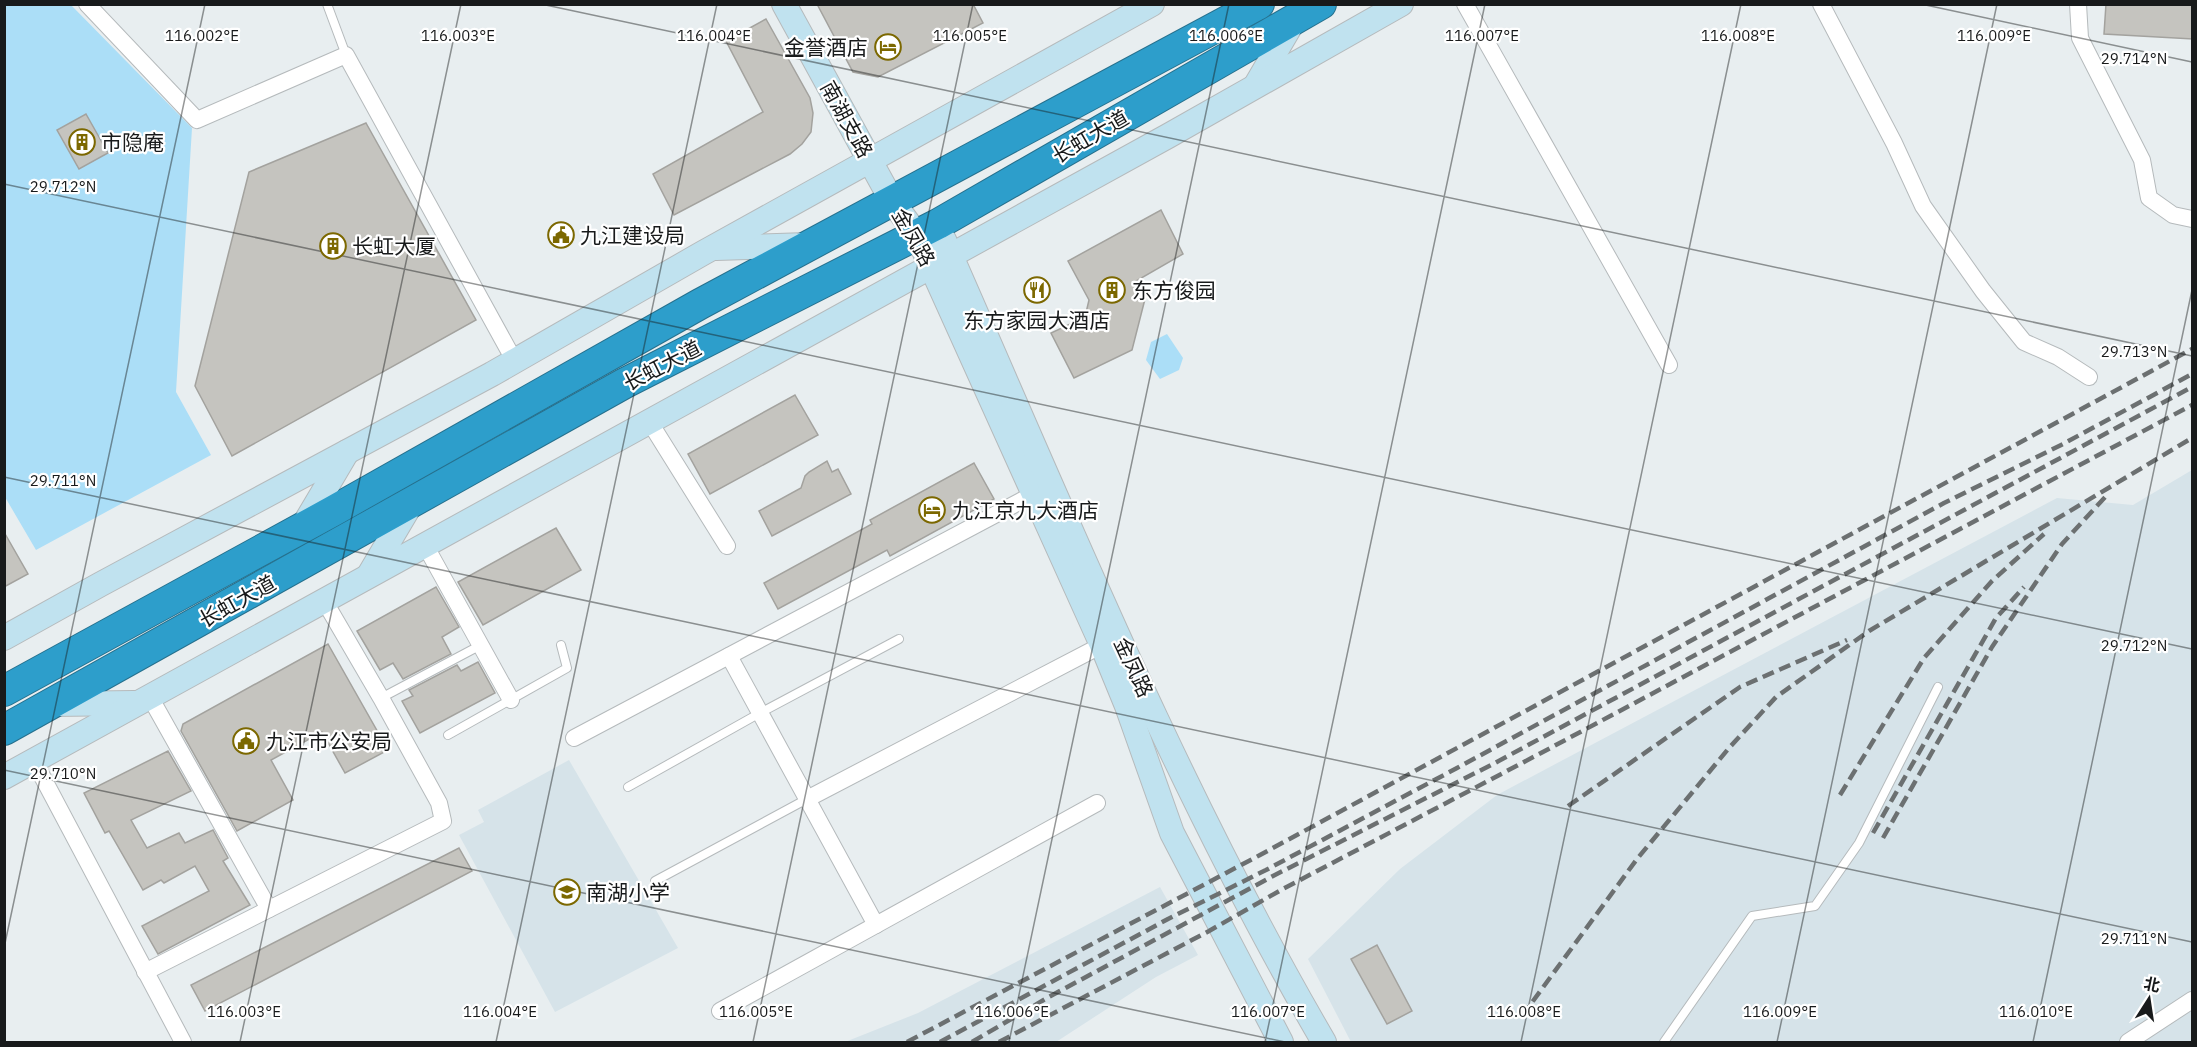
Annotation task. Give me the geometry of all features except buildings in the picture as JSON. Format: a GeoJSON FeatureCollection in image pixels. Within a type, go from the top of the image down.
{"type":"FeatureCollection","features":[{"type":"Feature","properties":{"kind":"highway","name":"长虹大道"},"geometry":{"type":"LineString","coordinates":[[4,692],[302,528],[700,304],[1258,4]]}},
{"type":"Feature","properties":{"kind":"highway","name":"长虹大道"},"geometry":{"type":"LineString","coordinates":[[4,730],[625,383],[927,229],[1321,4]]}},
{"type":"Feature","properties":{"kind":"street"},"geometry":{"type":"LineString","coordinates":[[87,4],[197,120],[346,55],[514,360]]}},
{"type":"Feature","properties":{"kind":"street","name":"南湖支路"},"geometry":{"type":"LineString","coordinates":[[784,4],[892,201]]}},
{"type":"Feature","properties":{"kind":"street"},"geometry":{"type":"LineString","coordinates":[[4,638],[514,360],[711,248],[1152,4]]}},
{"type":"Feature","properties":{"kind":"street"},"geometry":{"type":"LineString","coordinates":[[4,777],[325,602],[1401,4]]}},
{"type":"Feature","properties":{"kind":"street"},"geometry":{"type":"LineString","coordinates":[[1466,4],[1669,365]]}},
{"type":"Feature","properties":{"kind":"street"},"geometry":{"type":"LineString","coordinates":[[1821,4],[1894,143],[1923,206],[1983,291],[2024,342],[2058,357],[2089,377]]}},
{"type":"Feature","properties":{"kind":"street"},"geometry":{"type":"LineString","coordinates":[[2078,4],[2080,38],[2142,160],[2149,198],[2173,215],[2193,219]]}},
{"type":"Feature","properties":{"kind":"street"},"geometry":{"type":"LineString","coordinates":[[1255,87],[1294,20]]}},
{"type":"Feature","properties":{"kind":"street","name":"金凤路"},"geometry":{"type":"LineString","coordinates":[[892,201],[927,229],[1201,814],[1288,981],[1324,1042]]}},
{"type":"Feature","properties":{"kind":"street"},"geometry":{"type":"LineString","coordinates":[[711,248],[809,245]]}},
{"type":"Feature","properties":{"kind":"street","name":"金凤路"},"geometry":{"type":"LineString","coordinates":[[941,261],[1034,494],[1127,706],[1172,833],[1281,1042]]}},
{"type":"Feature","properties":{"kind":"street"},"geometry":{"type":"LineString","coordinates":[[649,421],[727,546]]}},
{"type":"Feature","properties":{"kind":"street"},"geometry":{"type":"LineString","coordinates":[[302,528],[347,452]]}},
{"type":"Feature","properties":{"kind":"street"},"geometry":{"type":"LineString","coordinates":[[574,738],[1034,494]]}},
{"type":"Feature","properties":{"kind":"street"},"geometry":{"type":"LineString","coordinates":[[368,577],[411,504]]}},
{"type":"Feature","properties":{"kind":"street"},"geometry":{"type":"LineString","coordinates":[[425,545],[511,700]]}},
{"type":"Feature","properties":{"kind":"street"},"geometry":{"type":"LineString","coordinates":[[146,972],[442,820],[439,803],[325,602]]}},
{"type":"Feature","properties":{"kind":"street"},"geometry":{"type":"LineString","coordinates":[[807,799],[1102,645]]}},
{"type":"Feature","properties":{"kind":"street"},"geometry":{"type":"LineString","coordinates":[[729,656],[876,925]]}},
{"type":"Feature","properties":{"kind":"street"},"geometry":{"type":"LineString","coordinates":[[53,704],[144,700]]}},
{"type":"Feature","properties":{"kind":"street"},"geometry":{"type":"LineString","coordinates":[[144,700],[269,909]]}},
{"type":"Feature","properties":{"kind":"street"},"geometry":{"type":"LineString","coordinates":[[34,761],[183,1042]]}},
{"type":"Feature","properties":{"kind":"street"},"geometry":{"type":"LineString","coordinates":[[720,1011],[1097,803]]}},
{"type":"Feature","properties":{"kind":"street"},"geometry":{"type":"LineString","coordinates":[[2128,1042],[2193,1000]]}},
{"type":"Feature","properties":{"kind":"lane"},"geometry":{"type":"LineString","coordinates":[[327,4],[346,55]]}},
{"type":"Feature","properties":{"kind":"lane"},"geometry":{"type":"LineString","coordinates":[[628,787],[899,639]]}},
{"type":"Feature","properties":{"kind":"lane"},"geometry":{"type":"LineString","coordinates":[[381,698],[481,645]]}},
{"type":"Feature","properties":{"kind":"lane"},"geometry":{"type":"LineString","coordinates":[[448,735],[567,668],[561,645]]}},
{"type":"Feature","properties":{"kind":"lane"},"geometry":{"type":"LineString","coordinates":[[1664,1042],[1752,916],[1815,906],[1860,843],[1938,687]]}},
{"type":"Feature","properties":{"kind":"lane"},"geometry":{"type":"LineString","coordinates":[[654,881],[807,799]]}},
{"type":"Feature","properties":{"kind":"shaded area"},"geometry":{"type":"Polygon","coordinates":[[[4,5],[71,5],[192,128],[176,392],[211,455],[36,550],[5,497],[4,5]]]}},
{"type":"Feature","properties":{"kind":"shaded area"},"geometry":{"type":"Polygon","coordinates":[[[1167,334],[1183,358],[1179,370],[1160,379],[1146,360],[1151,342],[1167,334]]]}},
{"type":"Feature","properties":{"kind":"shaded area"},"geometry":{"type":"Polygon","coordinates":[[[2192,470],[2192,1042],[1351,1042],[1308,959],[1400,869],[1497,795],[2057,498],[2133,505],[2192,470]]]}},
{"type":"Feature","properties":{"kind":"shaded area","name":"南湖小学"},"geometry":{"type":"Polygon","coordinates":[[[569,760],[678,948],[555,1012],[459,835],[484,822],[478,810],[569,760]]]}},
{"type":"Feature","properties":{"kind":"shaded area"},"geometry":{"type":"Polygon","coordinates":[[[1160,887],[1198,955],[1156,977],[1056,1042],[845,1042],[918,1013],[1160,887]]]}},
{"type":"Feature","properties":{"kind":"railway"},"geometry":{"type":"LineString","coordinates":[[907,1042],[1260,855],[2192,349]]}},
{"type":"Feature","properties":{"kind":"railway"},"geometry":{"type":"LineString","coordinates":[[940,1042],[1168,919],[1266,870],[1457,768],[1944,503],[2063,444],[2192,374]]}},
{"type":"Feature","properties":{"kind":"railway"},"geometry":{"type":"LineString","coordinates":[[972,1042],[1047,998],[1273,876],[1493,764],[2192,387]]}},
{"type":"Feature","properties":{"kind":"railway"},"geometry":{"type":"LineString","coordinates":[[999,1042],[2192,405]]}},
{"type":"Feature","properties":{"kind":"railway"},"geometry":{"type":"LineString","coordinates":[[1522,1016],[1637,859],[1729,748],[1776,697],[1869,631],[2192,438]]}},
{"type":"Feature","properties":{"kind":"railway"},"geometry":{"type":"LineString","coordinates":[[1883,838],[1992,647],[2062,544],[2107,495]]}},
{"type":"Feature","properties":{"kind":"railway"},"geometry":{"type":"LineString","coordinates":[[1840,795],[1924,658],[1992,581],[2044,534]]}},
{"type":"Feature","properties":{"kind":"railway"},"geometry":{"type":"LineString","coordinates":[[1873,833],[1996,618],[2024,587]]}},
{"type":"Feature","properties":{"kind":"railway"},"geometry":{"type":"LineString","coordinates":[[1568,806],[1740,687],[1847,640]]}},
{"type":"Feature","properties":{"kind":"place","name":"金誉酒店"},"geometry":{"type":"Point","coordinates":[888,47]}},
{"type":"Feature","properties":{"kind":"place","name":"市隐庵"},"geometry":{"type":"Point","coordinates":[82,142]}},
{"type":"Feature","properties":{"kind":"place","name":"九江建设局"},"geometry":{"type":"Point","coordinates":[561,235]}},
{"type":"Feature","properties":{"kind":"place","name":"长虹大厦"},"geometry":{"type":"Point","coordinates":[333,246]}},
{"type":"Feature","properties":{"kind":"place","name":"东方家园大酒店"},"geometry":{"type":"Point","coordinates":[1037,290]}},
{"type":"Feature","properties":{"kind":"place","name":"东方俊园"},"geometry":{"type":"Point","coordinates":[1112,290]}},
{"type":"Feature","properties":{"kind":"place","name":"九江京九大酒店"},"geometry":{"type":"Point","coordinates":[932,510]}},
{"type":"Feature","properties":{"kind":"place","name":"九江市公安局"},"geometry":{"type":"Point","coordinates":[246,741]}},
{"type":"Feature","properties":{"kind":"place","name":"南湖小学"},"geometry":{"type":"Point","coordinates":[567,892]}}]}
